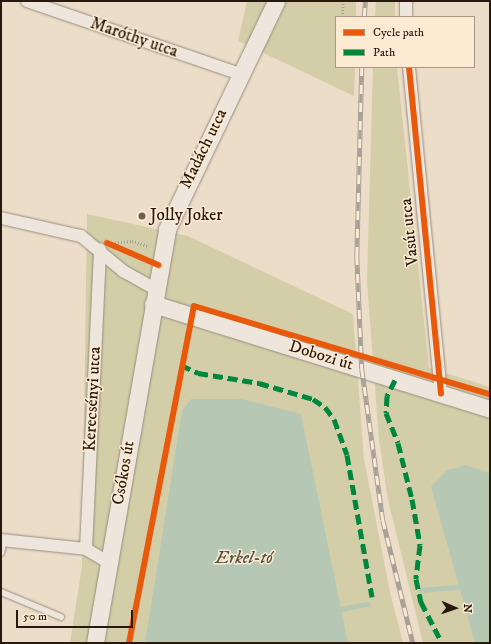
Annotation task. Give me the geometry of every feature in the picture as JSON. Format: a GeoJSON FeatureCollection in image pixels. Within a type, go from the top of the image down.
{"type":"FeatureCollection","features":[{"type":"Feature","properties":{"kind":"main road","name":"Madách utca"},"geometry":{"type":"LineString","coordinates":[[154,297],[167,229],[276,1]]}},
{"type":"Feature","properties":{"kind":"main road","name":"Dobozi út"},"geometry":{"type":"LineString","coordinates":[[154,297],[490,409]]}},
{"type":"Feature","properties":{"kind":"main road","name":"Csókos út"},"geometry":{"type":"LineString","coordinates":[[95,643],[154,297]]}},
{"type":"Feature","properties":{"kind":"street","name":"Maróthy utca"},"geometry":{"type":"LineString","coordinates":[[27,1],[240,74]]}},
{"type":"Feature","properties":{"kind":"street"},"geometry":{"type":"LineString","coordinates":[[406,1],[406,16]]}},
{"type":"Feature","properties":{"kind":"street","name":"Vasút utca"},"geometry":{"type":"LineString","coordinates":[[409,68],[441,393]]}},
{"type":"Feature","properties":{"kind":"street"},"geometry":{"type":"LineString","coordinates":[[1,218],[66,231],[104,246],[123,271],[154,297]]}},
{"type":"Feature","properties":{"kind":"street","name":"Kerecsényi utca"},"geometry":{"type":"LineString","coordinates":[[86,549],[104,246]]}},
{"type":"Feature","properties":{"kind":"street"},"geometry":{"type":"LineString","coordinates":[[3,540],[86,549],[109,563]]}},
{"type":"Feature","properties":{"kind":"lane"},"geometry":{"type":"LineString","coordinates":[[1,553],[3,540]]}},
{"type":"Feature","properties":{"kind":"lane"},"geometry":{"type":"LineString","coordinates":[[1,592],[61,617]]}},
{"type":"Feature","properties":{"kind":"path"},"geometry":{"type":"LineString","coordinates":[[342,16],[343,1]]}},
{"type":"Feature","properties":{"kind":"path"},"geometry":{"type":"LineString","coordinates":[[104,246],[122,250]]}},
{"type":"Feature","properties":{"kind":"shaded area"},"geometry":{"type":"Polygon","coordinates":[[[247,1],[356,1],[356,16],[335,16],[335,68],[355,68],[354,96],[238,41],[247,1]]]}},
{"type":"Feature","properties":{"kind":"shaded area"},"geometry":{"type":"Polygon","coordinates":[[[376,1],[395,1],[395,16],[375,16],[376,1]]]}},
{"type":"Feature","properties":{"kind":"shaded area"},"geometry":{"type":"Polygon","coordinates":[[[373,68],[397,68],[429,368],[490,387],[490,643],[423,643],[388,500],[379,440],[367,281],[373,68]]]}},
{"type":"Feature","properties":{"kind":"shaded area"},"geometry":{"type":"Polygon","coordinates":[[[87,214],[188,236],[353,314],[364,459],[390,592],[403,643],[70,643],[82,566],[87,214]]]}},
{"type":"Feature","properties":{"kind":"water","name":"Erkel-tó"},"geometry":{"type":"Polygon","coordinates":[[[191,399],[241,399],[301,414],[348,643],[145,643],[182,411],[191,399]]]}},
{"type":"Feature","properties":{"kind":"water"},"geometry":{"type":"Polygon","coordinates":[[[466,465],[490,473],[490,643],[475,643],[431,487],[447,470],[466,465]]]}},
{"type":"Feature","properties":{"kind":"waterway"},"geometry":{"type":"LineString","coordinates":[[421,590],[459,587]]}},
{"type":"Feature","properties":{"kind":"waterway"},"geometry":{"type":"LineString","coordinates":[[340,609],[368,604]]}},
{"type":"Feature","properties":{"kind":"railway"},"geometry":{"type":"LineString","coordinates":[[364,16],[365,1]]}},
{"type":"Feature","properties":{"kind":"railway"},"geometry":{"type":"LineString","coordinates":[[362,68],[357,256],[362,369],[383,520],[413,643]]}},
{"type":"Feature","properties":{"kind":"marked path"},"geometry":{"type":"LineString","coordinates":[[181,365],[198,373],[259,383],[313,399],[325,407],[334,419],[347,455],[372,597]]}},
{"type":"Feature","properties":{"kind":"marked path"},"geometry":{"type":"LineString","coordinates":[[395,380],[387,396],[386,413],[398,443],[412,499],[420,545],[416,579],[421,602],[442,643]]}},
{"type":"Feature","properties":{"kind":"cycle path"},"geometry":{"type":"LineString","coordinates":[[409,68],[441,393]]}},
{"type":"Feature","properties":{"kind":"cycle path"},"geometry":{"type":"LineString","coordinates":[[107,243],[158,265]]}},
{"type":"Feature","properties":{"kind":"cycle path"},"geometry":{"type":"LineString","coordinates":[[129,643],[194,306],[490,394]]}},
{"type":"Feature","properties":{"kind":"place","name":"Jolly Joker"},"geometry":{"type":"Point","coordinates":[142,216]}}]}
